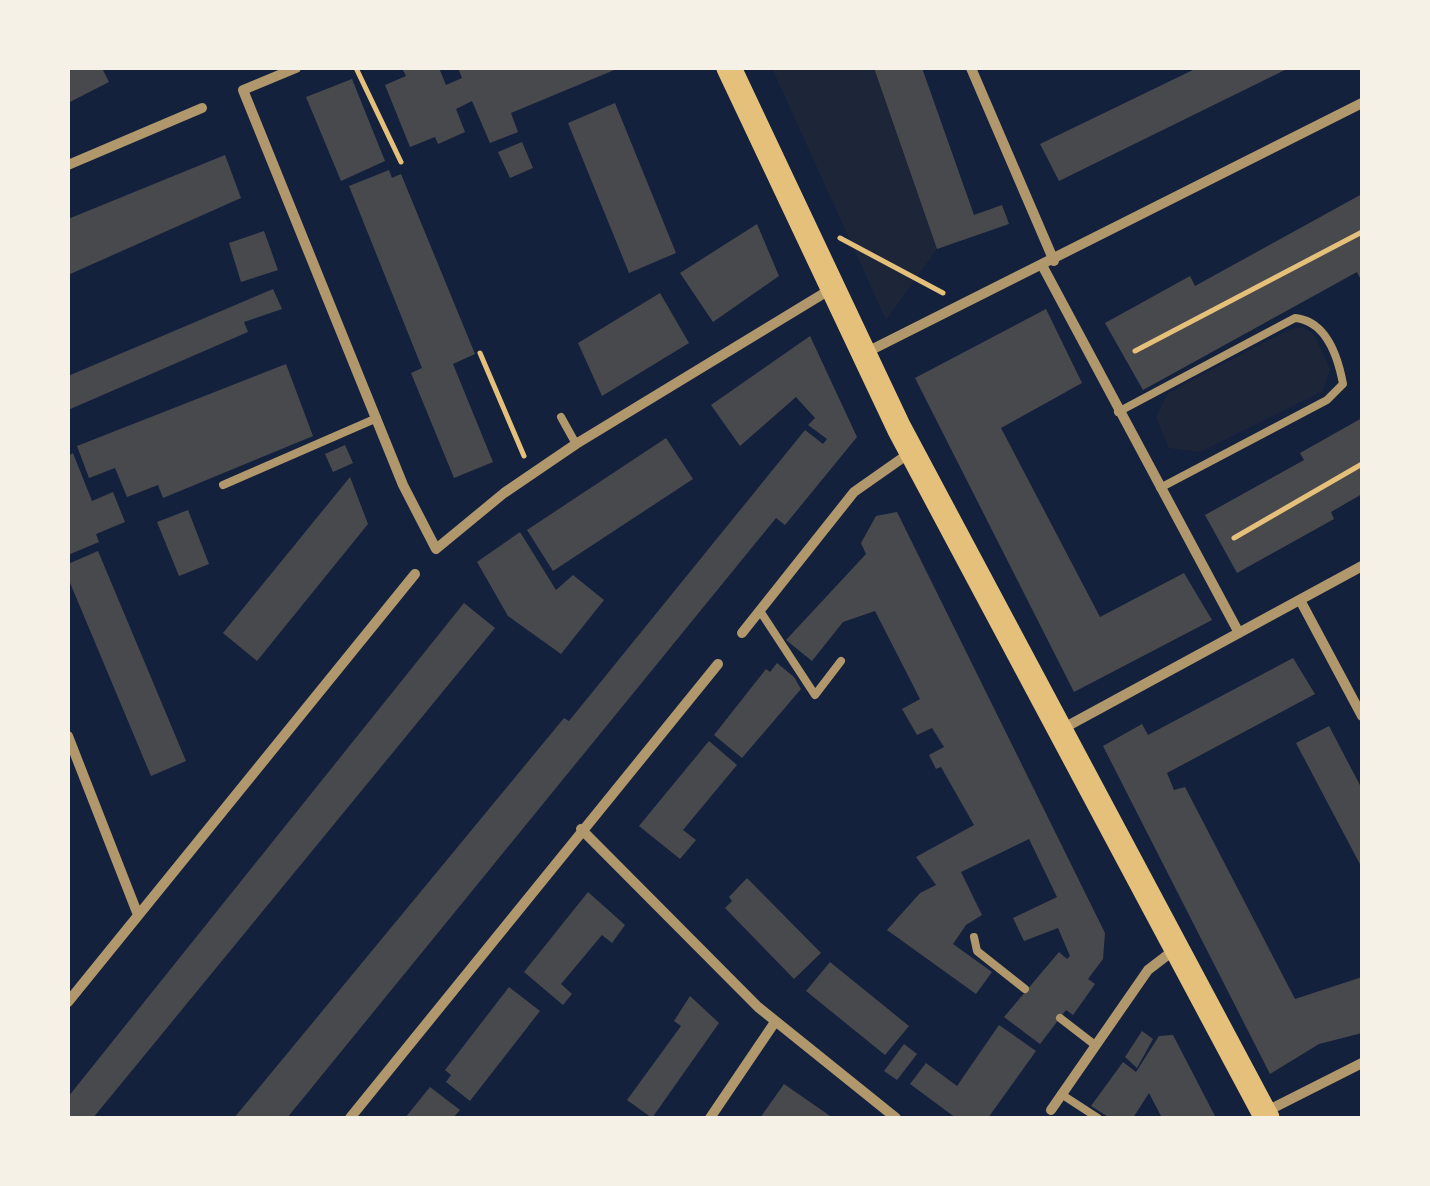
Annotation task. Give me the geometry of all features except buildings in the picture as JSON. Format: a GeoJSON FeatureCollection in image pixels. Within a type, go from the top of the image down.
{"type":"FeatureCollection","features":[{"type":"Feature","properties":{"kind":"main road"},"geometry":{"type":"LineString","coordinates":[[729,68],[912,452],[1057,732],[1265,1116]]}},
{"type":"Feature","properties":{"kind":"street"},"geometry":{"type":"LineString","coordinates":[[296,68],[243,90],[377,418],[436,549],[576,444],[832,288]]}},
{"type":"Feature","properties":{"kind":"street"},"geometry":{"type":"LineString","coordinates":[[971,68],[1048,264],[1118,412],[1240,633]]}},
{"type":"Feature","properties":{"kind":"street"},"geometry":{"type":"LineString","coordinates":[[862,354],[967,305],[1362,103]]}},
{"type":"Feature","properties":{"kind":"street"},"geometry":{"type":"LineString","coordinates":[[68,164],[202,108]]}},
{"type":"Feature","properties":{"kind":"street"},"geometry":{"type":"LineString","coordinates":[[742,634],[862,483],[912,452]]}},
{"type":"Feature","properties":{"kind":"street"},"geometry":{"type":"LineString","coordinates":[[1057,732],[1362,566]]}},
{"type":"Feature","properties":{"kind":"street"},"geometry":{"type":"LineString","coordinates":[[68,1002],[415,574]]}},
{"type":"Feature","properties":{"kind":"street"},"geometry":{"type":"LineString","coordinates":[[1300,600],[1362,716]]}},
{"type":"Feature","properties":{"kind":"street"},"geometry":{"type":"LineString","coordinates":[[350,1118],[718,664]]}},
{"type":"Feature","properties":{"kind":"street"},"geometry":{"type":"LineString","coordinates":[[68,736],[138,915]]}},
{"type":"Feature","properties":{"kind":"street"},"geometry":{"type":"LineString","coordinates":[[582,829],[775,1022],[896,1118]]}},
{"type":"Feature","properties":{"kind":"street"},"geometry":{"type":"LineString","coordinates":[[1050,1110],[1148,970],[1174,950]]}},
{"type":"Feature","properties":{"kind":"street"},"geometry":{"type":"LineString","coordinates":[[710,1118],[775,1022]]}},
{"type":"Feature","properties":{"kind":"street"},"geometry":{"type":"LineString","coordinates":[[1265,1116],[1362,1063]]}},
{"type":"Feature","properties":{"kind":"lane"},"geometry":{"type":"LineString","coordinates":[[1118,412],[1295,318],[1309,320],[1321,330],[1339,362],[1343,384],[1327,400],[1158,489]]}},
{"type":"Feature","properties":{"kind":"lane"},"geometry":{"type":"LineString","coordinates":[[561,417],[576,444]]}},
{"type":"Feature","properties":{"kind":"lane"},"geometry":{"type":"LineString","coordinates":[[223,485],[377,418]]}},
{"type":"Feature","properties":{"kind":"lane"},"geometry":{"type":"LineString","coordinates":[[760,611],[816,694],[841,661]]}},
{"type":"Feature","properties":{"kind":"lane"},"geometry":{"type":"LineString","coordinates":[[974,937],[977,951],[1025,989]]}},
{"type":"Feature","properties":{"kind":"lane"},"geometry":{"type":"LineString","coordinates":[[1060,1018],[1094,1045]]}},
{"type":"Feature","properties":{"kind":"lane"},"geometry":{"type":"LineString","coordinates":[[1062,1094],[1098,1118]]}},
{"type":"Feature","properties":{"kind":"path"},"geometry":{"type":"LineString","coordinates":[[356,68],[401,162]]}},
{"type":"Feature","properties":{"kind":"path"},"geometry":{"type":"LineString","coordinates":[[1135,350],[1362,232]]}},
{"type":"Feature","properties":{"kind":"path"},"geometry":{"type":"LineString","coordinates":[[840,238],[967,305]]}},
{"type":"Feature","properties":{"kind":"path"},"geometry":{"type":"LineString","coordinates":[[480,354],[532,474]]}},
{"type":"Feature","properties":{"kind":"path"},"geometry":{"type":"LineString","coordinates":[[1234,538],[1362,464]]}},
{"type":"Feature","properties":{"kind":"shaded area"},"geometry":{"type":"Polygon","coordinates":[[[772,68],[874,68],[937,249],[886,320],[772,68]]]}},
{"type":"Feature","properties":{"kind":"shaded area"},"geometry":{"type":"Polygon","coordinates":[[[1303,327],[1314,334],[1330,369],[1323,391],[1200,452],[1169,448],[1156,417],[1168,393],[1288,330],[1303,327]]]}}]}
